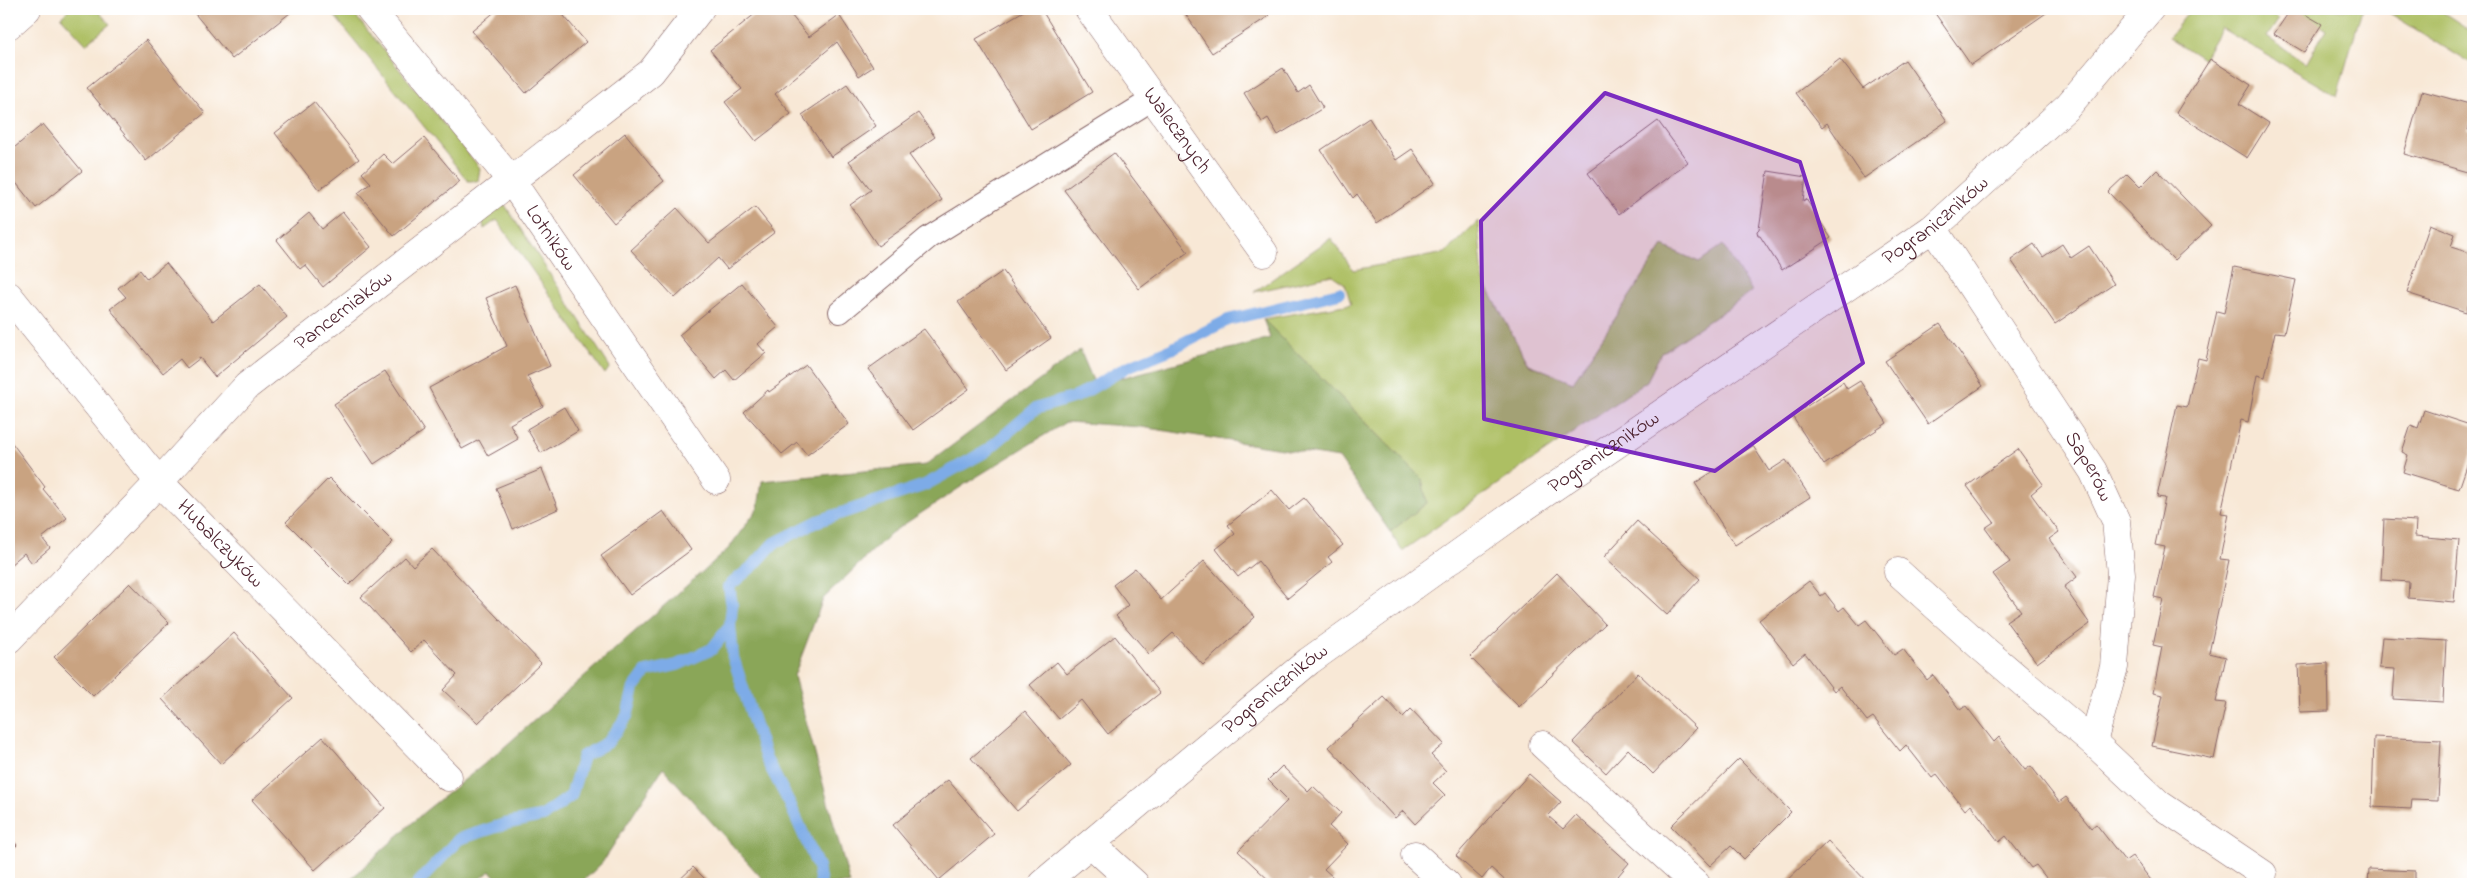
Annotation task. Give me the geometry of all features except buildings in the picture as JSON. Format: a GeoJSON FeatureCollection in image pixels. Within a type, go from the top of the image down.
{"type":"FeatureCollection","features":[{"type":"Feature","properties":{"kind":"street"},"geometry":{"type":"LineString","coordinates":[[9,25],[27,9]]}},
{"type":"Feature","properties":{"kind":"street","name":"Lotników"},"geometry":{"type":"LineString","coordinates":[[370,9],[510,180],[716,480]]}},
{"type":"Feature","properties":{"kind":"street","name":"Pancerniaków"},"geometry":{"type":"LineString","coordinates":[[9,638],[159,482],[247,386],[650,72],[700,9]]}},
{"type":"Feature","properties":{"kind":"street","name":"Walecznych"},"geometry":{"type":"LineString","coordinates":[[1089,9],[1264,253]]}},
{"type":"Feature","properties":{"kind":"street","name":"Pograniczników"},"geometry":{"type":"LineString","coordinates":[[1042,884],[1309,661],[1510,517],[1933,228],[2068,106],[2150,9]]}},
{"type":"Feature","properties":{"kind":"street","name":"Saperów"},"geometry":{"type":"LineString","coordinates":[[1933,228],[2093,471],[2116,521],[2121,574],[2114,667],[2093,742]]}},
{"type":"Feature","properties":{"kind":"street","name":"Hubalczyków"},"geometry":{"type":"LineString","coordinates":[[9,296],[159,482],[448,777]]}},
{"type":"Feature","properties":{"kind":"street"},"geometry":{"type":"LineString","coordinates":[[1898,572],[2093,742],[2159,804],[2263,874]]}},
{"type":"Feature","properties":{"kind":"street"},"geometry":{"type":"LineString","coordinates":[[1543,745],[1696,884]]}},
{"type":"Feature","properties":{"kind":"street"},"geometry":{"type":"LineString","coordinates":[[1091,844],[1135,884]]}},
{"type":"Feature","properties":{"kind":"street"},"geometry":{"type":"LineString","coordinates":[[1415,855],[1447,884]]}},
{"type":"Feature","properties":{"kind":"lane"},"geometry":{"type":"LineString","coordinates":[[840,312],[928,238],[1153,99]]}},
{"type":"Feature","properties":{"kind":"highlighted area"},"geometry":{"type":"Polygon","coordinates":[[[1605,93],[1800,162],[1863,363],[1715,471],[1484,419],[1481,221],[1605,93]]]}},
{"type":"Feature","properties":{"kind":"green space"},"geometry":{"type":"Polygon","coordinates":[[[69,9],[96,9],[110,24],[86,44],[61,17],[69,9]]]}},
{"type":"Feature","properties":{"kind":"green space"},"geometry":{"type":"Polygon","coordinates":[[[329,9],[350,9],[480,168],[478,181],[468,181],[329,9]]]}},
{"type":"Feature","properties":{"kind":"green space"},"geometry":{"type":"Polygon","coordinates":[[[2191,9],[2262,9],[2279,19],[2267,37],[2306,64],[2326,29],[2296,9],[2362,9],[2337,96],[2221,28],[2203,59],[2169,37],[2191,9]]]}},
{"type":"Feature","properties":{"kind":"green space"},"geometry":{"type":"Polygon","coordinates":[[[2383,9],[2438,9],[2473,32],[2473,65],[2383,9]]]}},
{"type":"Feature","properties":{"kind":"green space"},"geometry":{"type":"Polygon","coordinates":[[[496,203],[505,205],[610,367],[605,374],[497,220],[484,229],[482,218],[496,203]]]}},
{"type":"Feature","properties":{"kind":"green space"},"geometry":{"type":"Polygon","coordinates":[[[1478,221],[1483,279],[1528,364],[1573,382],[1663,246],[1699,262],[1723,245],[1752,292],[1661,353],[1647,381],[1402,551],[1390,532],[1426,503],[1422,479],[1263,319],[1351,304],[1345,284],[1332,275],[1254,292],[1331,238],[1353,270],[1445,253],[1478,221]]]}},
{"type":"Feature","properties":{"kind":"green space"},"geometry":{"type":"Polygon","coordinates":[[[1263,319],[1422,479],[1427,503],[1390,532],[1339,458],[1141,427],[1066,422],[973,479],[891,533],[823,599],[794,676],[850,884],[767,884],[663,768],[602,863],[580,884],[502,884],[490,871],[475,884],[345,884],[424,812],[493,757],[728,549],[758,508],[762,481],[926,465],[1080,350],[1095,385],[1270,338],[1263,319]]]}},
{"type":"Feature","properties":{"kind":"waterway"},"geometry":{"type":"LineString","coordinates":[[417,884],[459,839],[505,824],[543,816],[571,796],[583,756],[608,742],[627,716],[634,688],[646,672],[677,665],[712,649],[730,626],[732,606],[729,586],[754,565],[773,544],[818,521],[925,485],[985,452],[1035,409],[1078,396],[1127,367],[1169,350],[1228,320],[1339,293]]}},
{"type":"Feature","properties":{"kind":"waterway"},"geometry":{"type":"LineString","coordinates":[[730,626],[733,657],[766,759],[790,804],[818,867],[821,884]]}}]}
